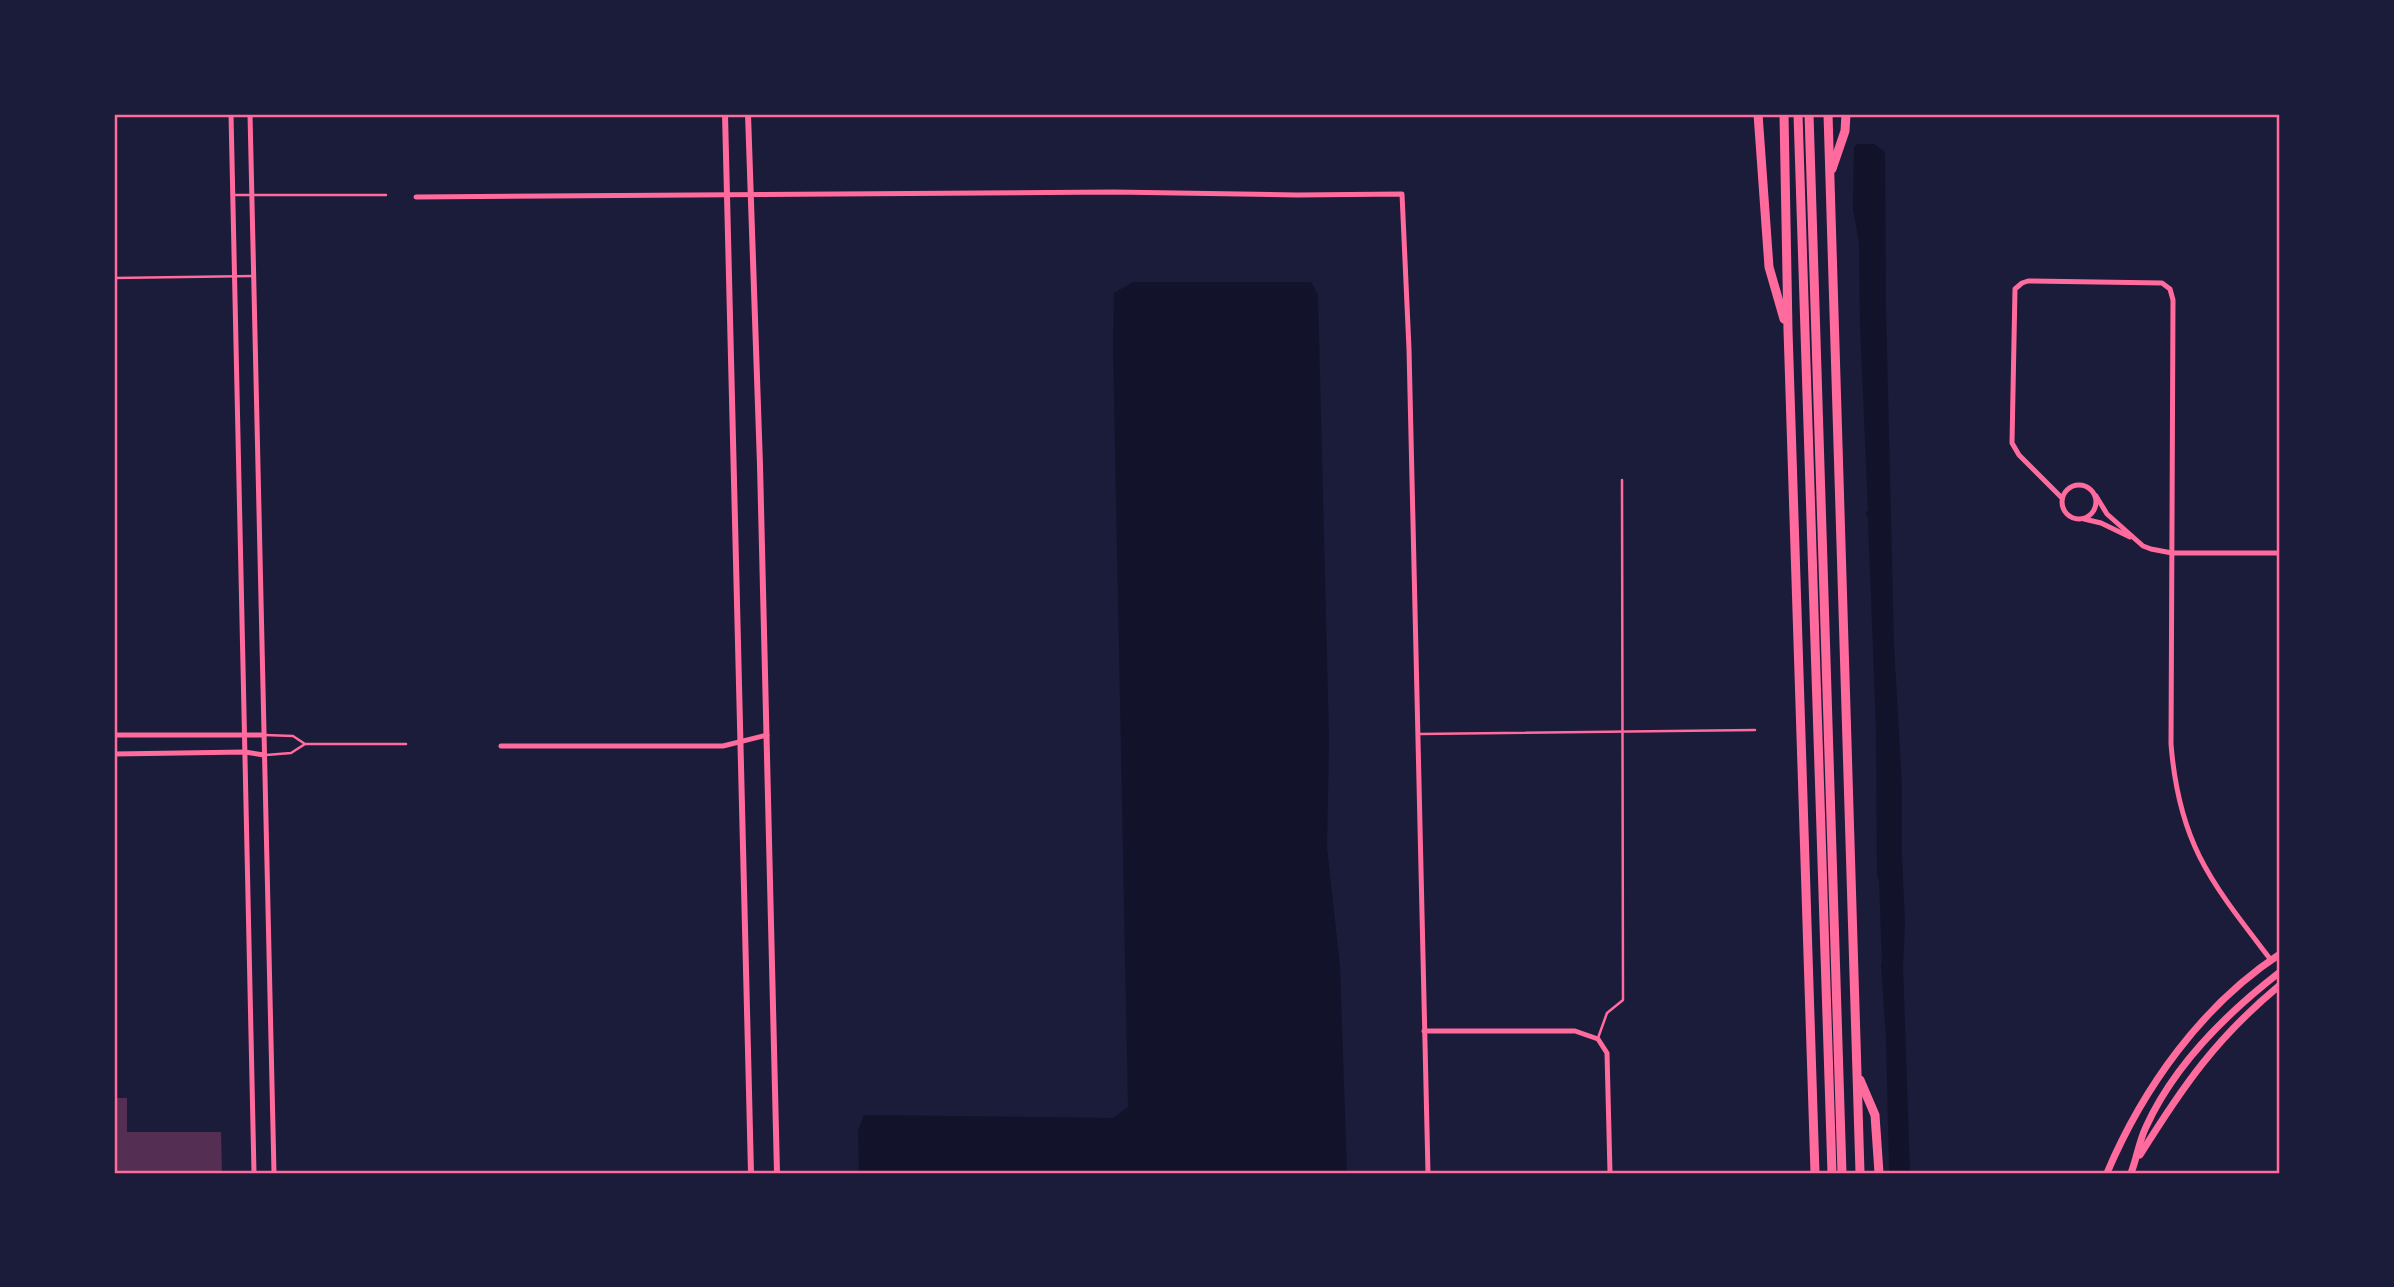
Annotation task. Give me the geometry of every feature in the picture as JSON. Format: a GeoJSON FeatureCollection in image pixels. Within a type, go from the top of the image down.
{"type":"FeatureCollection","features":[{"type":"Feature","properties":{"kind":"highway"},"geometry":{"type":"LineString","coordinates":[[1758,114],[1769,267],[1788,330]]}},
{"type":"Feature","properties":{"kind":"highway"},"geometry":{"type":"LineString","coordinates":[[1784,114],[1788,330],[1815,1173]]}},
{"type":"Feature","properties":{"kind":"highway"},"geometry":{"type":"LineString","coordinates":[[1798,114],[1832,1173]]}},
{"type":"Feature","properties":{"kind":"highway"},"geometry":{"type":"LineString","coordinates":[[1809,114],[1842,1173]]}},
{"type":"Feature","properties":{"kind":"highway"},"geometry":{"type":"LineString","coordinates":[[1828,114],[1860,1173]]}},
{"type":"Feature","properties":{"kind":"highway"},"geometry":{"type":"LineString","coordinates":[[1830,174],[1845,131],[1846,114]]}},
{"type":"Feature","properties":{"kind":"highway"},"geometry":{"type":"LineString","coordinates":[[1857,1074],[1875,1115],[1879,1173]]}},
{"type":"Feature","properties":{"kind":"main road"},"geometry":{"type":"LineString","coordinates":[[2107,1173],[2137,1112],[2175,1055],[2221,1004],[2280,954]]}},
{"type":"Feature","properties":{"kind":"main road"},"geometry":{"type":"LineString","coordinates":[[2134,1165],[2148,1122],[2189,1060],[2234,1011],[2280,972],[2271,960]]}},
{"type":"Feature","properties":{"kind":"main road"},"geometry":{"type":"LineString","coordinates":[[2130,1173],[2172,1103],[2205,1058],[2240,1020],[2280,985]]}},
{"type":"Feature","properties":{"kind":"street"},"geometry":{"type":"LineString","coordinates":[[231,114],[254,1173]]}},
{"type":"Feature","properties":{"kind":"street"},"geometry":{"type":"LineString","coordinates":[[250,114],[274,1173]]}},
{"type":"Feature","properties":{"kind":"street"},"geometry":{"type":"LineString","coordinates":[[725,114],[751,1173]]}},
{"type":"Feature","properties":{"kind":"street"},"geometry":{"type":"LineString","coordinates":[[748,114],[777,1173]]}},
{"type":"Feature","properties":{"kind":"street"},"geometry":{"type":"LineString","coordinates":[[416,197],[1402,194],[1409,349],[1428,1173]]}},
{"type":"Feature","properties":{"kind":"street"},"geometry":{"type":"LineString","coordinates":[[2062,498],[2019,455],[2012,443],[2015,289],[2028,281],[2162,283],[2170,289],[2173,300],[2171,744],[2180,810],[2204,868],[2271,960]]}},
{"type":"Feature","properties":{"kind":"street"},"geometry":{"type":"LineString","coordinates":[[2136,539],[2101,523],[2079,520],[2068,515],[2062,505],[2062,498],[2069,488],[2081,485],[2092,490],[2102,509],[2151,549],[2172,553],[2280,553]]}},
{"type":"Feature","properties":{"kind":"street"},"geometry":{"type":"LineString","coordinates":[[2084,519],[2095,510],[2096,496]]}},
{"type":"Feature","properties":{"kind":"street"},"geometry":{"type":"LineString","coordinates":[[114,735],[264,735]]}},
{"type":"Feature","properties":{"kind":"street"},"geometry":{"type":"LineString","coordinates":[[501,746],[723,746],[767,735]]}},
{"type":"Feature","properties":{"kind":"street"},"geometry":{"type":"LineString","coordinates":[[114,754],[245,752],[264,755]]}},
{"type":"Feature","properties":{"kind":"street"},"geometry":{"type":"LineString","coordinates":[[1424,1031],[1575,1031],[1598,1039],[1607,1053],[1611,1173]]}},
{"type":"Feature","properties":{"kind":"lane"},"geometry":{"type":"LineString","coordinates":[[233,195],[386,195]]}},
{"type":"Feature","properties":{"kind":"lane"},"geometry":{"type":"LineString","coordinates":[[114,278],[254,276]]}},
{"type":"Feature","properties":{"kind":"lane"},"geometry":{"type":"LineString","coordinates":[[1598,1039],[1607,1013],[1623,1000],[1622,480]]}},
{"type":"Feature","properties":{"kind":"lane"},"geometry":{"type":"LineString","coordinates":[[1417,734],[1755,730]]}},
{"type":"Feature","properties":{"kind":"lane"},"geometry":{"type":"LineString","coordinates":[[264,735],[293,736],[305,744],[406,744]]}},
{"type":"Feature","properties":{"kind":"lane"},"geometry":{"type":"LineString","coordinates":[[264,755],[292,753],[305,744]]}},
{"type":"Feature","properties":{"kind":"shaded area"},"geometry":{"type":"Polygon","coordinates":[[[1857,144],[1874,144],[1885,152],[1894,645],[1902,788],[1905,924],[1903,964],[1910,1173],[1890,1173],[1889,1168],[1886,1038],[1877,875],[1876,731],[1866,516],[1868,511],[1859,243],[1853,209],[1854,147],[1857,144]]]}},
{"type":"Feature","properties":{"kind":"shaded area"},"geometry":{"type":"Polygon","coordinates":[[[1133,282],[1311,282],[1318,295],[1329,739],[1327,848],[1340,966],[1347,1173],[859,1173],[858,1131],[864,1115],[1113,1118],[1128,1107],[1113,346],[1114,293],[1133,282]]]}},
{"type":"Feature","properties":{"kind":"building"},"geometry":{"type":"Polygon","coordinates":[[[114,1098],[127,1098],[127,1132],[221,1132],[222,1173],[114,1173],[114,1098]]]}}]}
